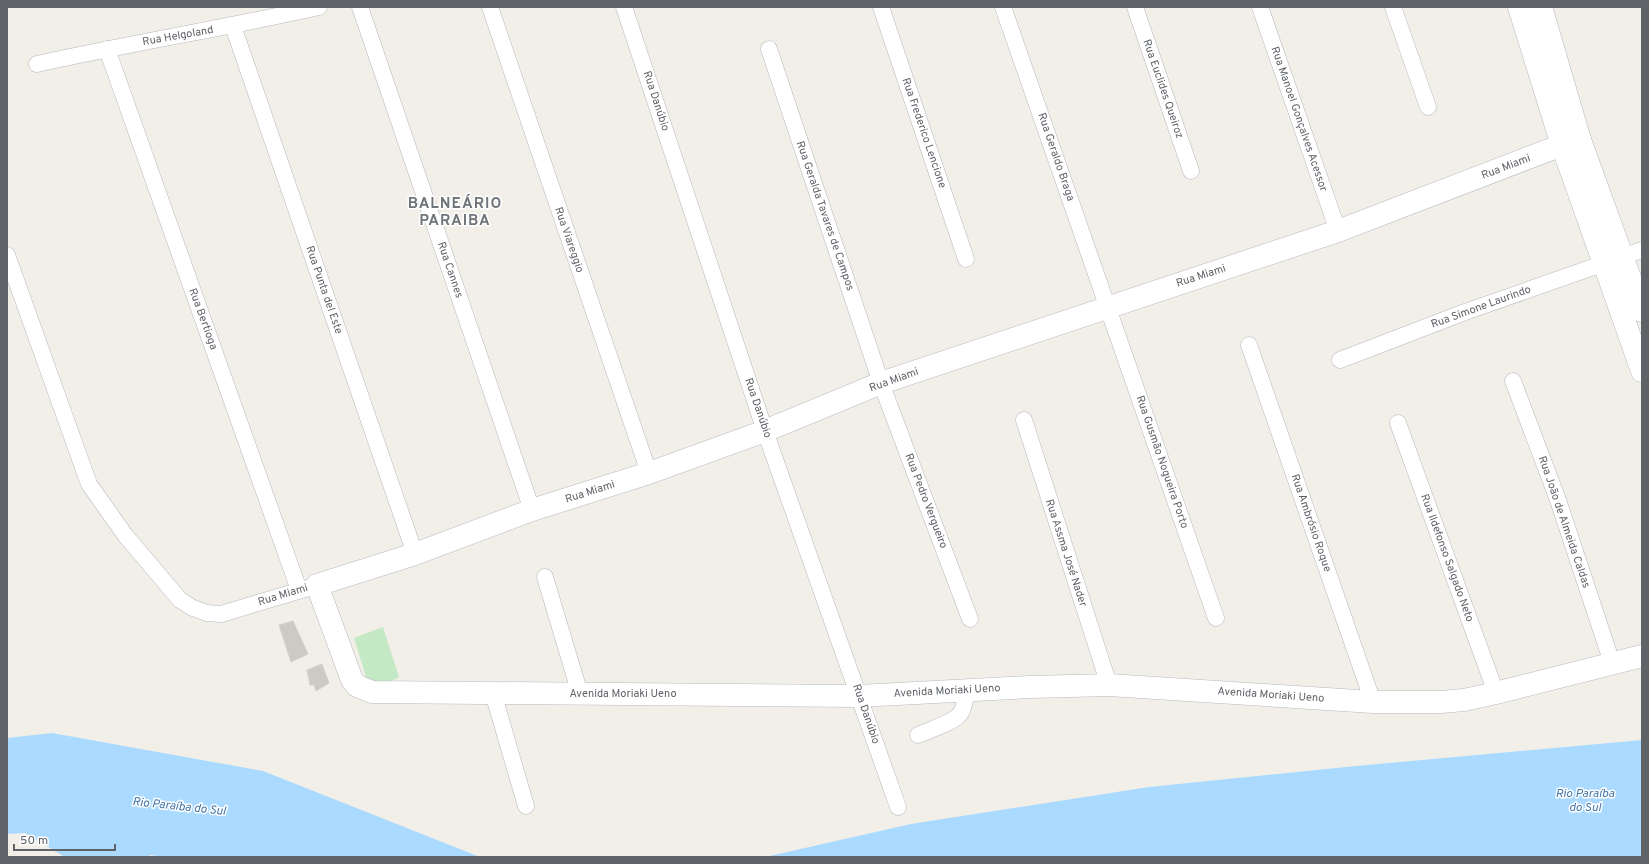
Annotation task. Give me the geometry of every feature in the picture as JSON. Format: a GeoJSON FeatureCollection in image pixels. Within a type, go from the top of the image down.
{"type":"FeatureCollection","features":[{"type":"Feature","properties":{"kind":"street","name":"Rua Helgoland"},"geometry":{"type":"LineString","coordinates":[[37,64],[107,48],[233,26],[319,7]]}},
{"type":"Feature","properties":{"kind":"street","name":"Rua Cannes"},"geometry":{"type":"LineString","coordinates":[[360,7],[532,510]]}},
{"type":"Feature","properties":{"kind":"street","name":"Rua Viareggio"},"geometry":{"type":"LineString","coordinates":[[490,7],[649,473]]}},
{"type":"Feature","properties":{"kind":"street","name":"Rua Danúbio"},"geometry":{"type":"LineString","coordinates":[[624,7],[765,431],[898,807]]}},
{"type":"Feature","properties":{"kind":"street","name":"Rua Frederico Lencione"},"geometry":{"type":"LineString","coordinates":[[881,7],[966,259]]}},
{"type":"Feature","properties":{"kind":"street","name":"Rua Geraldo Braga"},"geometry":{"type":"LineString","coordinates":[[1004,7],[1108,306]]}},
{"type":"Feature","properties":{"kind":"street","name":"Rua Euclides Queiroz"},"geometry":{"type":"LineString","coordinates":[[1135,7],[1191,171]]}},
{"type":"Feature","properties":{"kind":"street","name":"Rua Manoel Gonçalves Acessor"},"geometry":{"type":"LineString","coordinates":[[1260,7],[1338,231]]}},
{"type":"Feature","properties":{"kind":"street"},"geometry":{"type":"LineString","coordinates":[[1393,7],[1428,107]]}},
{"type":"Feature","properties":{"kind":"street"},"geometry":{"type":"LineString","coordinates":[[1519,7],[1571,143],[1623,257],[1642,311]]}},
{"type":"Feature","properties":{"kind":"street"},"geometry":{"type":"LineString","coordinates":[[1541,7],[1571,143]]}},
{"type":"Feature","properties":{"kind":"street","name":"Rua Punta del Este"},"geometry":{"type":"LineString","coordinates":[[233,26],[415,554]]}},
{"type":"Feature","properties":{"kind":"street","name":"Rua Bertioga"},"geometry":{"type":"LineString","coordinates":[[107,48],[308,588]]}},
{"type":"Feature","properties":{"kind":"street","name":"Rua Geralda Tavares de Campos"},"geometry":{"type":"LineString","coordinates":[[769,49],[881,383]]}},
{"type":"Feature","properties":{"kind":"street","name":"Rua Miami"},"geometry":{"type":"LineString","coordinates":[[7,256],[89,484],[125,535],[180,600],[207,613],[221,614],[415,554],[532,510],[649,473],[765,431],[881,383],[1108,306],[1338,231],[1571,143]]}},
{"type":"Feature","properties":{"kind":"street"},"geometry":{"type":"LineString","coordinates":[[1623,257],[1642,371]]}},
{"type":"Feature","properties":{"kind":"street","name":"Rua Simone Laurindo"},"geometry":{"type":"LineString","coordinates":[[1340,360],[1465,312],[1623,257]]}},
{"type":"Feature","properties":{"kind":"street","name":"Rua Gusmão Nogueira Porto"},"geometry":{"type":"LineString","coordinates":[[1108,306],[1216,618]]}},
{"type":"Feature","properties":{"kind":"street","name":"Rua Ambrósio Roque"},"geometry":{"type":"LineString","coordinates":[[1249,344],[1373,702]]}},
{"type":"Feature","properties":{"kind":"street","name":"Rua João de Almeida Caldas"},"geometry":{"type":"LineString","coordinates":[[1513,381],[1558,500],[1612,663]]}},
{"type":"Feature","properties":{"kind":"street","name":"Rua Pedro Vergueiro"},"geometry":{"type":"LineString","coordinates":[[881,383],[970,619]]}},
{"type":"Feature","properties":{"kind":"street","name":"Rua Assma José Nader"},"geometry":{"type":"LineString","coordinates":[[1024,420],[1109,686]]}},
{"type":"Feature","properties":{"kind":"street","name":"Rua Ildefonso Salgado Neto"},"geometry":{"type":"LineString","coordinates":[[1398,423],[1496,693]]}},
{"type":"Feature","properties":{"kind":"street"},"geometry":{"type":"LineString","coordinates":[[545,577],[580,694]]}},
{"type":"Feature","properties":{"kind":"street","name":"Avenida Moriaki Ueno"},"geometry":{"type":"LineString","coordinates":[[308,588],[352,680],[357,686],[372,692],[859,696],[967,690],[1109,686],[1373,702],[1441,702],[1496,693],[1642,656]]}},
{"type":"Feature","properties":{"kind":"street"},"geometry":{"type":"LineString","coordinates":[[918,735],[954,720],[960,715],[963,709],[967,690]]}},
{"type":"Feature","properties":{"kind":"street"},"geometry":{"type":"LineString","coordinates":[[493,693],[526,806]]}},
{"type":"Feature","properties":{"kind":"green space"},"geometry":{"type":"Polygon","coordinates":[[[383,627],[399,677],[387,682],[367,680],[354,638],[383,627]]]}},
{"type":"Feature","properties":{"kind":"water","name":"Rio Paraíba do Sul"},"geometry":{"type":"Polygon","coordinates":[[[52,733],[263,771],[480,857],[161,857],[151,855],[146,857],[65,857],[25,833],[7,834],[7,738],[52,733]]]}},
{"type":"Feature","properties":{"kind":"water","name":"Rio Paraíba do Sul"},"geometry":{"type":"Polygon","coordinates":[[[1642,740],[1642,857],[765,857],[911,824],[1149,787],[1356,766],[1642,740]]]}},
{"type":"Feature","properties":{"kind":"building"},"geometry":{"type":"Polygon","coordinates":[[[293,621],[308,654],[291,662],[279,625],[293,621]]]}},
{"type":"Feature","properties":{"kind":"building"},"geometry":{"type":"Polygon","coordinates":[[[322,664],[329,683],[316,691],[314,685],[310,685],[307,670],[322,664]]]}},
{"type":"Feature","properties":{"kind":"district","name":"BALNEÁRIO PARAIBA"},"geometry":{"type":"Point","coordinates":[455,212]}}]}
